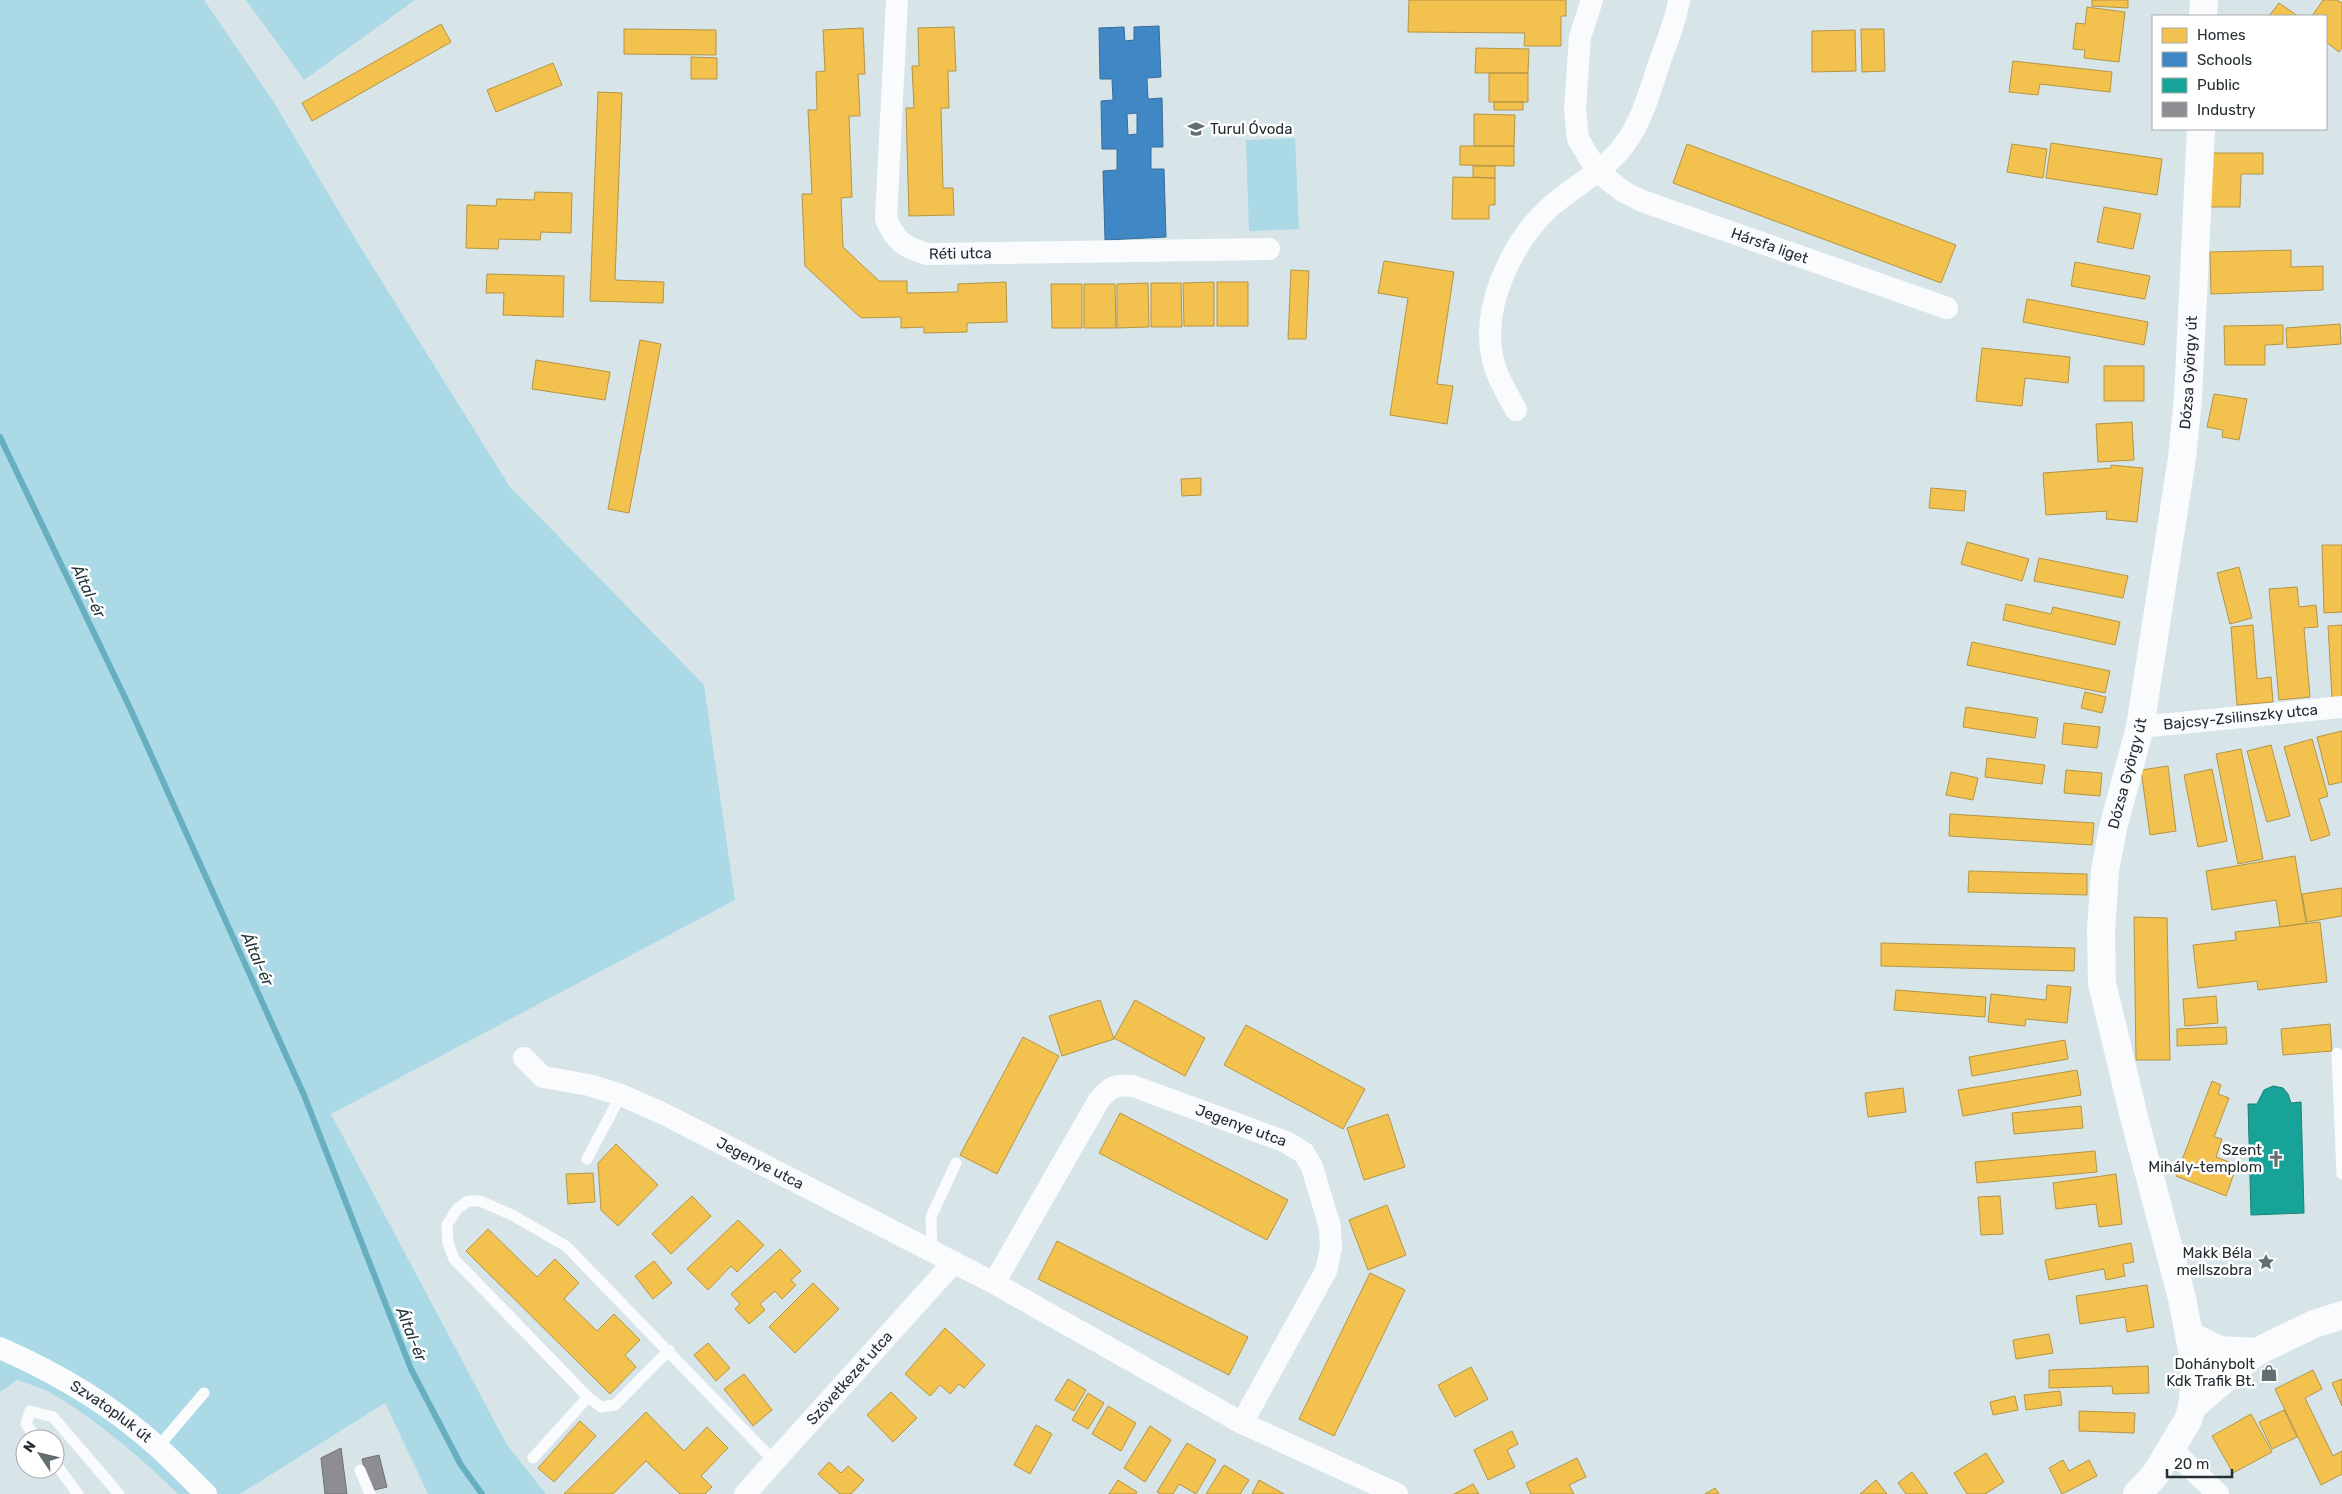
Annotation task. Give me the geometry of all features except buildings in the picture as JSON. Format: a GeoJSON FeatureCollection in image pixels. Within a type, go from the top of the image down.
{"type":"FeatureCollection","features":[{"type":"Feature","properties":{"kind":"street","name":"Réti utca"},"geometry":{"type":"LineString","coordinates":[[897,0],[886,219],[893,236],[908,248],[927,254],[1269,249]]}},
{"type":"Feature","properties":{"kind":"street","name":"Hársfa liget"},"geometry":{"type":"LineString","coordinates":[[1592,0],[1580,37],[1575,110],[1578,139],[1598,172],[1624,192],[1642,201],[1947,308]]}},
{"type":"Feature","properties":{"kind":"street"},"geometry":{"type":"LineString","coordinates":[[1516,410],[1494,364],[1490,346],[1494,306],[1501,280],[1512,257],[1536,221],[1572,188],[1598,172],[1624,145],[1635,128],[1669,36],[1679,0]]}},
{"type":"Feature","properties":{"kind":"street"},"geometry":{"type":"LineString","coordinates":[[2203,15],[2204,0]]}},
{"type":"Feature","properties":{"kind":"street","name":"Dózsa György út"},"geometry":{"type":"LineString","coordinates":[[2192,1407],[2196,1371],[2191,1336],[2135,1121],[2102,983],[2101,931],[2105,871],[2113,828],[2140,727],[2171,532],[2188,398],[2201,130]]}},
{"type":"Feature","properties":{"kind":"street","name":"Bajcsy-Zsilinszky utca"},"geometry":{"type":"LineString","coordinates":[[2140,727],[2342,707]]}},
{"type":"Feature","properties":{"kind":"street","name":"Jegenye utca"},"geometry":{"type":"LineString","coordinates":[[524,1058],[543,1076],[589,1085],[621,1094],[664,1114],[994,1283],[1242,1423],[1396,1494]]}},
{"type":"Feature","properties":{"kind":"street","name":"Jegenye utca"},"geometry":{"type":"LineString","coordinates":[[994,1283],[1099,1100],[1107,1090],[1118,1084],[1133,1086],[1286,1142],[1304,1153],[1312,1168],[1330,1228],[1331,1248],[1326,1270],[1242,1423]]}},
{"type":"Feature","properties":{"kind":"street","name":"Szövetkezet utca"},"geometry":{"type":"LineString","coordinates":[[745,1494],[954,1262]]}},
{"type":"Feature","properties":{"kind":"street"},"geometry":{"type":"LineString","coordinates":[[2137,1494],[2155,1475],[2172,1450],[2192,1407],[2256,1352],[2314,1324],[2342,1315]]}},
{"type":"Feature","properties":{"kind":"street"},"geometry":{"type":"LineString","coordinates":[[2191,1336],[2219,1350],[2256,1352]]}},
{"type":"Feature","properties":{"kind":"street","name":"Szvatopluk út"},"geometry":{"type":"LineString","coordinates":[[0,1348],[72,1384],[115,1412],[158,1447],[206,1494]]}},
{"type":"Feature","properties":{"kind":"street"},"geometry":{"type":"LineString","coordinates":[[2172,1450],[2218,1494]]}},
{"type":"Feature","properties":{"kind":"lane"},"geometry":{"type":"LineString","coordinates":[[2337,1053],[2342,1174]]}},
{"type":"Feature","properties":{"kind":"lane"},"geometry":{"type":"LineString","coordinates":[[587,1159],[621,1094]]}},
{"type":"Feature","properties":{"kind":"lane"},"geometry":{"type":"LineString","coordinates":[[932,1251],[931,1217],[956,1163]]}},
{"type":"Feature","properties":{"kind":"lane"},"geometry":{"type":"LineString","coordinates":[[669,1350],[615,1405],[601,1407],[588,1397],[454,1259],[448,1243],[447,1225],[457,1209],[468,1201],[480,1200],[566,1246],[669,1350],[774,1461]]}},
{"type":"Feature","properties":{"kind":"lane"},"geometry":{"type":"LineString","coordinates":[[158,1447],[204,1393]]}},
{"type":"Feature","properties":{"kind":"lane"},"geometry":{"type":"LineString","coordinates":[[533,1458],[588,1397]]}},
{"type":"Feature","properties":{"kind":"lane"},"geometry":{"type":"LineString","coordinates":[[30,1429],[26,1424],[30,1411],[53,1417],[63,1429]]}},
{"type":"Feature","properties":{"kind":"lane"},"geometry":{"type":"LineString","coordinates":[[65,1431],[119,1494]]}},
{"type":"Feature","properties":{"kind":"lane"},"geometry":{"type":"LineString","coordinates":[[360,1470],[370,1494]]}},
{"type":"Feature","properties":{"kind":"lane"},"geometry":{"type":"LineString","coordinates":[[65,1476],[78,1494]]}},
{"type":"Feature","properties":{"kind":"shaded area"},"geometry":{"type":"Polygon","coordinates":[[[0,0],[204,0],[273,101],[356,240],[510,487],[704,685],[735,900],[331,1114],[507,1445],[546,1494],[428,1494],[385,1403],[240,1494],[178,1494],[118,1440],[53,1394],[17,1380],[0,1392],[0,0]]]}},
{"type":"Feature","properties":{"kind":"shaded area"},"geometry":{"type":"Polygon","coordinates":[[[246,0],[415,0],[304,80],[246,0]]]}},
{"type":"Feature","properties":{"kind":"shaded area"},"geometry":{"type":"Polygon","coordinates":[[[1295,138],[1299,229],[1249,231],[1246,140],[1295,138]]]}},
{"type":"Feature","properties":{"kind":"waterway","name":"Által-ér"},"geometry":{"type":"LineString","coordinates":[[0,437],[130,708],[304,1095],[411,1369],[461,1465],[482,1494]]}},
{"type":"Feature","properties":{"kind":"place","name":"Turul Óvoda"},"geometry":{"type":"Point","coordinates":[1196,129]}},
{"type":"Feature","properties":{"kind":"place","name":"Szent Mihály-templom"},"geometry":{"type":"Point","coordinates":[2276,1159]}},
{"type":"Feature","properties":{"kind":"place","name":"Makk Béla mellszobra"},"geometry":{"type":"Point","coordinates":[2266,1262]}},
{"type":"Feature","properties":{"kind":"place","name":"Dohánybolt Kdk Trafik Bt."},"geometry":{"type":"Point","coordinates":[2269,1373]}}]}
